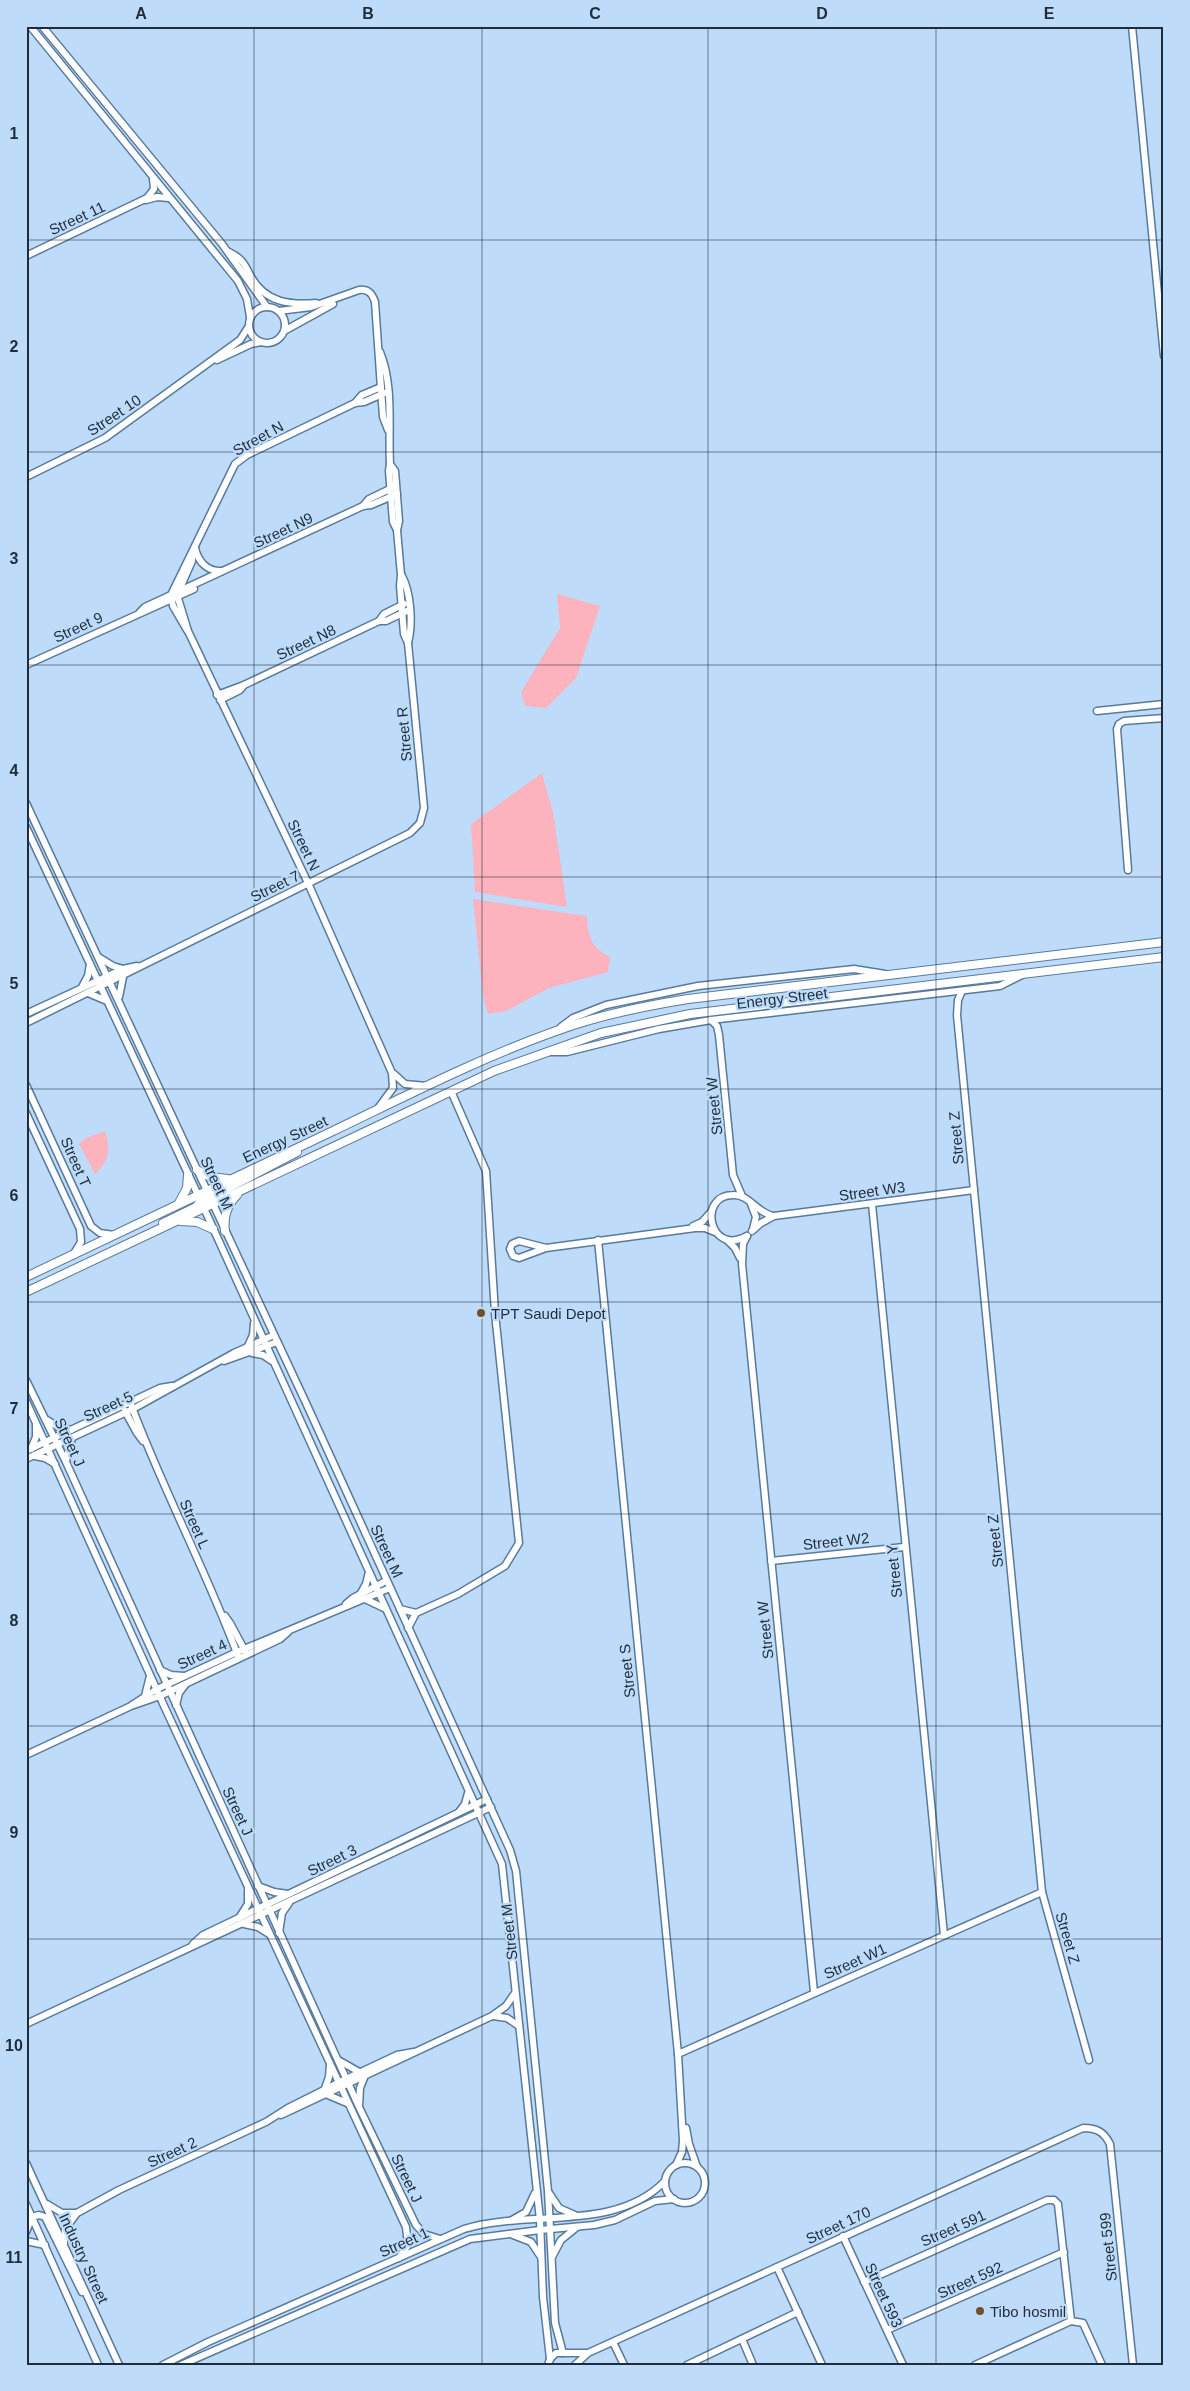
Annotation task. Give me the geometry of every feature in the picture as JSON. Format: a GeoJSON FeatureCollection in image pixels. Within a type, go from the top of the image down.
{"type":"FeatureCollection","features":[{"type":"Feature","properties":{"kind":"main road","name":"Energy Street"},"geometry":{"type":"LineString","coordinates":[[209,1198],[233,1178],[428,1086],[558,1030],[643,1006],[688,998],[1164,942]]}},
{"type":"Feature","properties":{"kind":"main road","name":"Energy Street"},"geometry":{"type":"LineString","coordinates":[[26,1292],[179,1221],[201,1202],[209,1198],[242,1190],[451,1091],[544,1052],[601,1033],[690,1014],[1164,957]]}},
{"type":"Feature","properties":{"kind":"main road"},"geometry":{"type":"LineString","coordinates":[[125,1246],[201,1202],[292,1155],[313,1141]]}},
{"type":"Feature","properties":{"kind":"main road"},"geometry":{"type":"LineString","coordinates":[[197,1170],[210,1177],[233,1178]]}},
{"type":"Feature","properties":{"kind":"main road"},"geometry":{"type":"LineString","coordinates":[[177,1206],[187,1188],[188,1175]]}},
{"type":"Feature","properties":{"kind":"main road"},"geometry":{"type":"LineString","coordinates":[[225,1231],[224,1222],[227,1207],[242,1190]]}},
{"type":"Feature","properties":{"kind":"main road","name":"Energy Street"},"geometry":{"type":"LineString","coordinates":[[26,1277],[177,1206],[201,1202]]}},
{"type":"Feature","properties":{"kind":"main road"},"geometry":{"type":"LineString","coordinates":[[179,1221],[197,1222],[213,1229]]}},
{"type":"Feature","properties":{"kind":"street"},"geometry":{"type":"LineString","coordinates":[[30,26],[240,285],[247,299],[250,318],[249,326],[253,336],[262,342],[269,343],[277,340],[284,331],[354,292]]}},
{"type":"Feature","properties":{"kind":"street"},"geometry":{"type":"LineString","coordinates":[[42,26],[228,252],[267,307],[279,311],[303,309],[354,292]]}},
{"type":"Feature","properties":{"kind":"street"},"geometry":{"type":"LineString","coordinates":[[1132,26],[1164,356]]}},
{"type":"Feature","properties":{"kind":"street","name":"Street 11"},"geometry":{"type":"LineString","coordinates":[[138,203],[153,192],[153,178]]}},
{"type":"Feature","properties":{"kind":"street","name":"Street 11"},"geometry":{"type":"LineString","coordinates":[[26,256],[138,203],[157,197],[168,198]]}},
{"type":"Feature","properties":{"kind":"street"},"geometry":{"type":"LineString","coordinates":[[228,252],[241,258],[255,283],[266,294],[294,304],[325,303]]}},
{"type":"Feature","properties":{"kind":"street","name":"Street R"},"geometry":{"type":"LineString","coordinates":[[354,292],[364,290],[371,294],[375,302],[380,352],[378,364],[380,387],[384,394]]}},
{"type":"Feature","properties":{"kind":"street"},"geometry":{"type":"LineString","coordinates":[[250,318],[255,311],[267,307]]}},
{"type":"Feature","properties":{"kind":"street"},"geometry":{"type":"LineString","coordinates":[[279,311],[284,320],[284,331]]}},
{"type":"Feature","properties":{"kind":"street","name":"Street 10"},"geometry":{"type":"LineString","coordinates":[[26,477],[105,438],[240,340],[249,326]]}},
{"type":"Feature","properties":{"kind":"street","name":"Street 10"},"geometry":{"type":"LineString","coordinates":[[209,363],[250,344],[262,342]]}},
{"type":"Feature","properties":{"kind":"street","name":"Street R"},"geometry":{"type":"LineString","coordinates":[[380,352],[385,364],[386,384],[383,418],[388,430],[390,464],[395,471],[393,522],[397,530],[401,575],[406,585],[404,634],[408,643],[424,808],[420,823]]}},
{"type":"Feature","properties":{"kind":"street","name":"Street N"},"geometry":{"type":"LineString","coordinates":[[355,403],[362,395],[386,384]]}},
{"type":"Feature","properties":{"kind":"street","name":"Street N"},"geometry":{"type":"LineString","coordinates":[[384,394],[355,403],[247,455],[235,464],[195,546],[192,561],[174,596],[218,697],[308,883],[392,1073]]}},
{"type":"Feature","properties":{"kind":"street","name":"Street N9"},"geometry":{"type":"LineString","coordinates":[[174,596],[363,506],[371,505],[394,491]]}},
{"type":"Feature","properties":{"kind":"street"},"geometry":{"type":"LineString","coordinates":[[195,546],[196,554],[205,566],[219,571],[226,570]]}},
{"type":"Feature","properties":{"kind":"street","name":"Street 9"},"geometry":{"type":"LineString","coordinates":[[26,666],[140,612],[145,607],[174,596]]}},
{"type":"Feature","properties":{"kind":"street","name":"Street N8"},"geometry":{"type":"LineString","coordinates":[[379,621],[384,614],[405,604]]}},
{"type":"Feature","properties":{"kind":"street","name":"Street N8"},"geometry":{"type":"LineString","coordinates":[[218,697],[379,621],[386,621],[406,612]]}},
{"type":"Feature","properties":{"kind":"street"},"geometry":{"type":"LineString","coordinates":[[1097,711],[1164,704]]}},
{"type":"Feature","properties":{"kind":"street"},"geometry":{"type":"LineString","coordinates":[[1128,870],[1118,724],[1124,721],[1164,718]]}},
{"type":"Feature","properties":{"kind":"street","name":"Street M"},"geometry":{"type":"LineString","coordinates":[[26,803],[29,816],[35,822],[108,976],[209,1198],[306,1403],[514,1861],[548,2191],[555,2323],[564,2353],[574,2365]]}},
{"type":"Feature","properties":{"kind":"street"},"geometry":{"type":"LineString","coordinates":[[26,826],[35,822]]}},
{"type":"Feature","properties":{"kind":"street","name":"Street 7"},"geometry":{"type":"LineString","coordinates":[[26,1023],[101,988],[122,977],[137,966],[410,833],[420,823]]}},
{"type":"Feature","properties":{"kind":"street","name":"Street M"},"geometry":{"type":"LineString","coordinates":[[26,826],[201,1202],[262,1340],[388,1610],[502,1864],[540,2220],[548,2362]]}},
{"type":"Feature","properties":{"kind":"street"},"geometry":{"type":"LineString","coordinates":[[26,839],[33,843]]}},
{"type":"Feature","properties":{"kind":"street"},"geometry":{"type":"LineString","coordinates":[[62,903],[71,899]]}},
{"type":"Feature","properties":{"kind":"street"},"geometry":{"type":"LineString","coordinates":[[98,957],[107,964],[124,969]]}},
{"type":"Feature","properties":{"kind":"street"},"geometry":{"type":"LineString","coordinates":[[82,988],[88,976],[90,963]]}},
{"type":"Feature","properties":{"kind":"street","name":"Street 7"},"geometry":{"type":"LineString","coordinates":[[26,1014],[98,980],[124,969],[137,966]]}},
{"type":"Feature","properties":{"kind":"street","name":"Energy Street"},"geometry":{"type":"LineString","coordinates":[[544,1052],[567,1052],[642,1033],[711,1020],[1000,986],[1024,974]]}},
{"type":"Feature","properties":{"kind":"street"},"geometry":{"type":"LineString","coordinates":[[119,1001],[122,977]]}},
{"type":"Feature","properties":{"kind":"street","name":"Street Z"},"geometry":{"type":"LineString","coordinates":[[962,991],[958,1000],[957,1014],[1042,1892],[1089,2060]]}},
{"type":"Feature","properties":{"kind":"street","name":"Street Z"},"geometry":{"type":"LineString","coordinates":[[946,992],[952,998],[957,1014]]}},
{"type":"Feature","properties":{"kind":"street"},"geometry":{"type":"LineString","coordinates":[[88,993],[107,1001]]}},
{"type":"Feature","properties":{"kind":"street","name":"Street W"},"geometry":{"type":"LineString","coordinates":[[725,1019],[721,1024],[720,1035],[733,1175],[731,1186],[726,1196]]}},
{"type":"Feature","properties":{"kind":"street","name":"Street W"},"geometry":{"type":"LineString","coordinates":[[711,1020],[717,1026],[720,1035]]}},
{"type":"Feature","properties":{"kind":"street"},"geometry":{"type":"LineString","coordinates":[[392,1073],[405,1084],[428,1086]]}},
{"type":"Feature","properties":{"kind":"street"},"geometry":{"type":"LineString","coordinates":[[374,1112],[390,1095],[393,1088],[392,1073]]}},
{"type":"Feature","properties":{"kind":"street","name":"Street T"},"geometry":{"type":"LineString","coordinates":[[26,1085],[91,1226],[105,1235],[115,1235]]}},
{"type":"Feature","properties":{"kind":"street"},"geometry":{"type":"LineString","coordinates":[[408,1628],[416,1613],[458,1594],[505,1566],[519,1543],[495,1313],[486,1171],[451,1091]]}},
{"type":"Feature","properties":{"kind":"street","name":"Street T"},"geometry":{"type":"LineString","coordinates":[[26,1113],[80,1229],[81,1242],[72,1255]]}},
{"type":"Feature","properties":{"kind":"street"},"geometry":{"type":"LineString","coordinates":[[37,1137],[48,1132]]}},
{"type":"Feature","properties":{"kind":"street","name":"Street W"},"geometry":{"type":"LineString","coordinates":[[733,1175],[742,1196]]}},
{"type":"Feature","properties":{"kind":"street","name":"Street W3"},"geometry":{"type":"LineString","coordinates":[[750,1233],[761,1223],[774,1216],[974,1190]]}},
{"type":"Feature","properties":{"kind":"street"},"geometry":{"type":"LineString","coordinates":[[688,1228],[702,1222],[719,1199],[726,1196],[742,1196],[762,1212],[774,1216]]}},
{"type":"Feature","properties":{"kind":"street"},"geometry":{"type":"LineString","coordinates":[[546,1248],[519,1241],[514,1242],[510,1249],[513,1256],[519,1258],[546,1248],[688,1228],[705,1228],[727,1240],[734,1241],[750,1233],[756,1217],[752,1204]]}},
{"type":"Feature","properties":{"kind":"street","name":"Street Y"},"geometry":{"type":"LineString","coordinates":[[872,1204],[904,1547],[944,1935]]}},
{"type":"Feature","properties":{"kind":"street"},"geometry":{"type":"LineString","coordinates":[[711,1211],[712,1225],[715,1232]]}},
{"type":"Feature","properties":{"kind":"street","name":"Street W"},"geometry":{"type":"LineString","coordinates":[[750,1233],[743,1246],[742,1264],[814,1992]]}},
{"type":"Feature","properties":{"kind":"street","name":"Street S"},"geometry":{"type":"LineString","coordinates":[[598,1240],[682,2100],[683,2147],[676,2165]]}},
{"type":"Feature","properties":{"kind":"street","name":"Street W"},"geometry":{"type":"LineString","coordinates":[[727,1240],[738,1251],[742,1264]]}},
{"type":"Feature","properties":{"kind":"street"},"geometry":{"type":"LineString","coordinates":[[254,1322],[249,1350],[273,1362]]}},
{"type":"Feature","properties":{"kind":"street","name":"Street 5"},"geometry":{"type":"LineString","coordinates":[[249,1350],[262,1340],[274,1335]]}},
{"type":"Feature","properties":{"kind":"street","name":"Street 5"},"geometry":{"type":"LineString","coordinates":[[71,1434],[126,1413],[163,1394],[172,1386],[220,1362],[249,1350],[266,1347],[277,1342]]}},
{"type":"Feature","properties":{"kind":"street","name":"Street J"},"geometry":{"type":"LineString","coordinates":[[26,1380],[66,1462],[359,2107],[416,2225],[424,2234],[440,2240]]}},
{"type":"Feature","properties":{"kind":"street","name":"Street 5"},"geometry":{"type":"LineString","coordinates":[[28,1450],[56,1441],[123,1405],[160,1388],[172,1386]]}},
{"type":"Feature","properties":{"kind":"street","name":"Street J"},"geometry":{"type":"LineString","coordinates":[[26,1401],[107,1582],[408,2233],[408,2245],[400,2258]]}},
{"type":"Feature","properties":{"kind":"street","name":"Street L"},"geometry":{"type":"LineString","coordinates":[[130,1402],[144,1442]]}},
{"type":"Feature","properties":{"kind":"street"},"geometry":{"type":"LineString","coordinates":[[139,1424],[140,1412],[146,1403]]}},
{"type":"Feature","properties":{"kind":"street"},"geometry":{"type":"LineString","coordinates":[[294,1409],[306,1403]]}},
{"type":"Feature","properties":{"kind":"street","name":"Street L"},"geometry":{"type":"LineString","coordinates":[[123,1405],[144,1442],[224,1616],[238,1655]]}},
{"type":"Feature","properties":{"kind":"street"},"geometry":{"type":"LineString","coordinates":[[111,1419],[122,1418],[132,1423]]}},
{"type":"Feature","properties":{"kind":"street"},"geometry":{"type":"LineString","coordinates":[[46,1420],[71,1434],[66,1462]]}},
{"type":"Feature","properties":{"kind":"street"},"geometry":{"type":"LineString","coordinates":[[28,1450],[36,1437],[35,1421]]}},
{"type":"Feature","properties":{"kind":"street","name":"Street 5"},"geometry":{"type":"LineString","coordinates":[[26,1459],[34,1456],[47,1445]]}},
{"type":"Feature","properties":{"kind":"street"},"geometry":{"type":"LineString","coordinates":[[34,1456],[45,1458],[55,1464]]}},
{"type":"Feature","properties":{"kind":"street"},"geometry":{"type":"LineString","coordinates":[[80,1518],[89,1514]]}},
{"type":"Feature","properties":{"kind":"street"},"geometry":{"type":"LineString","coordinates":[[347,1522],[357,1517]]}},
{"type":"Feature","properties":{"kind":"street","name":"Street W2"},"geometry":{"type":"LineString","coordinates":[[771,1560],[904,1547]]}},
{"type":"Feature","properties":{"kind":"street"},"geometry":{"type":"LineString","coordinates":[[368,1568],[368,1579],[363,1596],[388,1610]]}},
{"type":"Feature","properties":{"kind":"street"},"geometry":{"type":"LineString","coordinates":[[107,1582],[117,1577]]}},
{"type":"Feature","properties":{"kind":"street","name":"Street 4"},"geometry":{"type":"LineString","coordinates":[[147,1699],[157,1689],[185,1680],[238,1655],[280,1639],[288,1632],[363,1596],[386,1581]]}},
{"type":"Feature","properties":{"kind":"street","name":"Street 4"},"geometry":{"type":"LineString","coordinates":[[363,1596],[390,1588]]}},
{"type":"Feature","properties":{"kind":"street"},"geometry":{"type":"LineString","coordinates":[[400,1609],[416,1613]]}},
{"type":"Feature","properties":{"kind":"street","name":"Street L"},"geometry":{"type":"LineString","coordinates":[[224,1616],[230,1623],[245,1652]]}},
{"type":"Feature","properties":{"kind":"street"},"geometry":{"type":"LineString","coordinates":[[160,1670],[185,1680],[176,1706]]}},
{"type":"Feature","properties":{"kind":"street"},"geometry":{"type":"LineString","coordinates":[[150,1672],[147,1699],[165,1708]]}},
{"type":"Feature","properties":{"kind":"street","name":"Street 4"},"geometry":{"type":"LineString","coordinates":[[26,1755],[147,1699],[170,1692],[185,1680]]}},
{"type":"Feature","properties":{"kind":"street"},"geometry":{"type":"LineString","coordinates":[[457,1814],[465,1804],[468,1791]]}},
{"type":"Feature","properties":{"kind":"street","name":"Street 3"},"geometry":{"type":"LineString","coordinates":[[268,1908],[290,1902],[463,1820],[487,1799]]}},
{"type":"Feature","properties":{"kind":"street","name":"Street 3"},"geometry":{"type":"LineString","coordinates":[[26,2024],[240,1922],[290,1894],[457,1814],[490,1807]]}},
{"type":"Feature","properties":{"kind":"street"},"geometry":{"type":"LineString","coordinates":[[463,1820],[483,1824]]}},
{"type":"Feature","properties":{"kind":"street"},"geometry":{"type":"LineString","coordinates":[[258,1886],[274,1892],[290,1894]]}},
{"type":"Feature","properties":{"kind":"street"},"geometry":{"type":"LineString","coordinates":[[248,1887],[248,1904],[240,1922],[258,1927],[270,1935]]}},
{"type":"Feature","properties":{"kind":"street","name":"Street W1"},"geometry":{"type":"LineString","coordinates":[[678,2054],[1042,1892]]}},
{"type":"Feature","properties":{"kind":"street"},"geometry":{"type":"LineString","coordinates":[[279,1933],[282,1913],[290,1902]]}},
{"type":"Feature","properties":{"kind":"street"},"geometry":{"type":"LineString","coordinates":[[513,1969],[525,1967]]}},
{"type":"Feature","properties":{"kind":"street","name":"Street 2"},"geometry":{"type":"LineString","coordinates":[[77,2213],[119,2190],[278,2116],[288,2108],[326,2093],[363,2075],[397,2055],[414,2052],[492,2016],[506,2006],[515,1992]]}},
{"type":"Feature","properties":{"kind":"street"},"geometry":{"type":"LineString","coordinates":[[492,2016],[507,2018],[519,2026]]}},
{"type":"Feature","properties":{"kind":"street"},"geometry":{"type":"LineString","coordinates":[[338,2060],[363,2075],[359,2107]]}},
{"type":"Feature","properties":{"kind":"street"},"geometry":{"type":"LineString","coordinates":[[330,2064],[326,2093],[347,2103]]}},
{"type":"Feature","properties":{"kind":"street","name":"Street S"},"geometry":{"type":"LineString","coordinates":[[682,2100],[689,2144],[697,2167]]}},
{"type":"Feature","properties":{"kind":"street","name":"Street 170"},"geometry":{"type":"LineString","coordinates":[[548,2362],[556,2354],[588,2352],[613,2342],[1083,2128],[1099,2130]]}},
{"type":"Feature","properties":{"kind":"street","name":"Street 599"},"geometry":{"type":"LineString","coordinates":[[1099,2130],[1110,2144],[1132,2365]]}},
{"type":"Feature","properties":{"kind":"street","name":"Industry Street"},"geometry":{"type":"LineString","coordinates":[[26,2162],[119,2365]]}},
{"type":"Feature","properties":{"kind":"street"},"geometry":{"type":"LineString","coordinates":[[685,2163],[697,2167],[705,2180],[701,2194],[688,2202],[674,2199],[667,2191],[665,2181],[669,2172],[676,2165],[685,2163]]}},
{"type":"Feature","properties":{"kind":"street","name":"Street 1"},"geometry":{"type":"LineString","coordinates":[[163,2365],[208,2342],[475,2226],[578,2216],[618,2208],[648,2195],[665,2181]]}},
{"type":"Feature","properties":{"kind":"street"},"geometry":{"type":"LineString","coordinates":[[507,2222],[526,2212],[532,2202],[536,2185]]}},
{"type":"Feature","properties":{"kind":"street"},"geometry":{"type":"LineString","coordinates":[[548,2191],[559,2208],[578,2216]]}},
{"type":"Feature","properties":{"kind":"street","name":"Street 1"},"geometry":{"type":"LineString","coordinates":[[181,2365],[458,2244],[480,2237],[604,2223],[655,2201],[674,2199]]}},
{"type":"Feature","properties":{"kind":"street","name":"Street 591"},"geometry":{"type":"LineString","coordinates":[[864,2282],[1048,2200],[1054,2200],[1058,2204],[1064,2252]]}},
{"type":"Feature","properties":{"kind":"street"},"geometry":{"type":"LineString","coordinates":[[45,2203],[62,2213],[77,2213]]}},
{"type":"Feature","properties":{"kind":"street","name":"Industry Street"},"geometry":{"type":"LineString","coordinates":[[26,2204],[98,2365]]}},
{"type":"Feature","properties":{"kind":"street"},"geometry":{"type":"LineString","coordinates":[[64,2243],[65,2229],[77,2213]]}},
{"type":"Feature","properties":{"kind":"street"},"geometry":{"type":"LineString","coordinates":[[26,2232],[32,2217],[42,2216],[48,2221],[74,2280],[91,2303]]}},
{"type":"Feature","properties":{"kind":"street"},"geometry":{"type":"LineString","coordinates":[[552,2261],[560,2240],[578,2227]]}},
{"type":"Feature","properties":{"kind":"street"},"geometry":{"type":"LineString","coordinates":[[505,2234],[522,2237],[531,2242],[542,2260]]}},
{"type":"Feature","properties":{"kind":"street","name":"Street 593"},"geometry":{"type":"LineString","coordinates":[[843,2236],[902,2365]]}},
{"type":"Feature","properties":{"kind":"street"},"geometry":{"type":"LineString","coordinates":[[26,2241],[45,2244]]}},
{"type":"Feature","properties":{"kind":"street"},"geometry":{"type":"LineString","coordinates":[[1064,2252],[1071,2320]]}},
{"type":"Feature","properties":{"kind":"street","name":"Street 592"},"geometry":{"type":"LineString","coordinates":[[887,2330],[1064,2252]]}},
{"type":"Feature","properties":{"kind":"street"},"geometry":{"type":"LineString","coordinates":[[777,2267],[822,2365]]}},
{"type":"Feature","properties":{"kind":"street"},"geometry":{"type":"LineString","coordinates":[[688,2365],[798,2312]]}},
{"type":"Feature","properties":{"kind":"street"},"geometry":{"type":"LineString","coordinates":[[975,2365],[1071,2320],[1083,2323],[1102,2365]]}},
{"type":"Feature","properties":{"kind":"street"},"geometry":{"type":"LineString","coordinates":[[742,2339],[753,2365]]}},
{"type":"Feature","properties":{"kind":"street"},"geometry":{"type":"LineString","coordinates":[[613,2342],[624,2365]]}},
{"type":"Feature","properties":{"kind":"street","name":"Street 170"},"geometry":{"type":"LineString","coordinates":[[574,2365],[588,2352]]}},
{"type":"Feature","properties":{"kind":"street"},"geometry":{"type":"LineString","coordinates":[[114,2354],[125,2365]]}},
{"type":"Feature","properties":{"kind":"shaded area"},"geometry":{"type":"Polygon","coordinates":[[[557,594],[600,606],[576,678],[546,708],[525,706],[521,692],[560,628],[557,594]]]}},
{"type":"Feature","properties":{"kind":"shaded area"},"geometry":{"type":"Polygon","coordinates":[[[542,773],[553,812],[567,907],[475,892],[471,824],[542,773]]]}},
{"type":"Feature","properties":{"kind":"shaded area"},"geometry":{"type":"Polygon","coordinates":[[[473,899],[587,916],[588,930],[592,941],[599,950],[610,957],[608,972],[549,988],[506,1011],[488,1014],[483,997],[473,899]]]}},
{"type":"Feature","properties":{"kind":"shaded area"},"geometry":{"type":"Polygon","coordinates":[[[105,1131],[108,1154],[95,1174],[79,1144],[86,1138],[105,1131]]]}},
{"type":"Feature","properties":{"kind":"place","name":"TPT Saudi Depot"},"geometry":{"type":"Point","coordinates":[481,1313]}},
{"type":"Feature","properties":{"kind":"place","name":"Tibo hosmil"},"geometry":{"type":"Point","coordinates":[980,2311]}}]}
